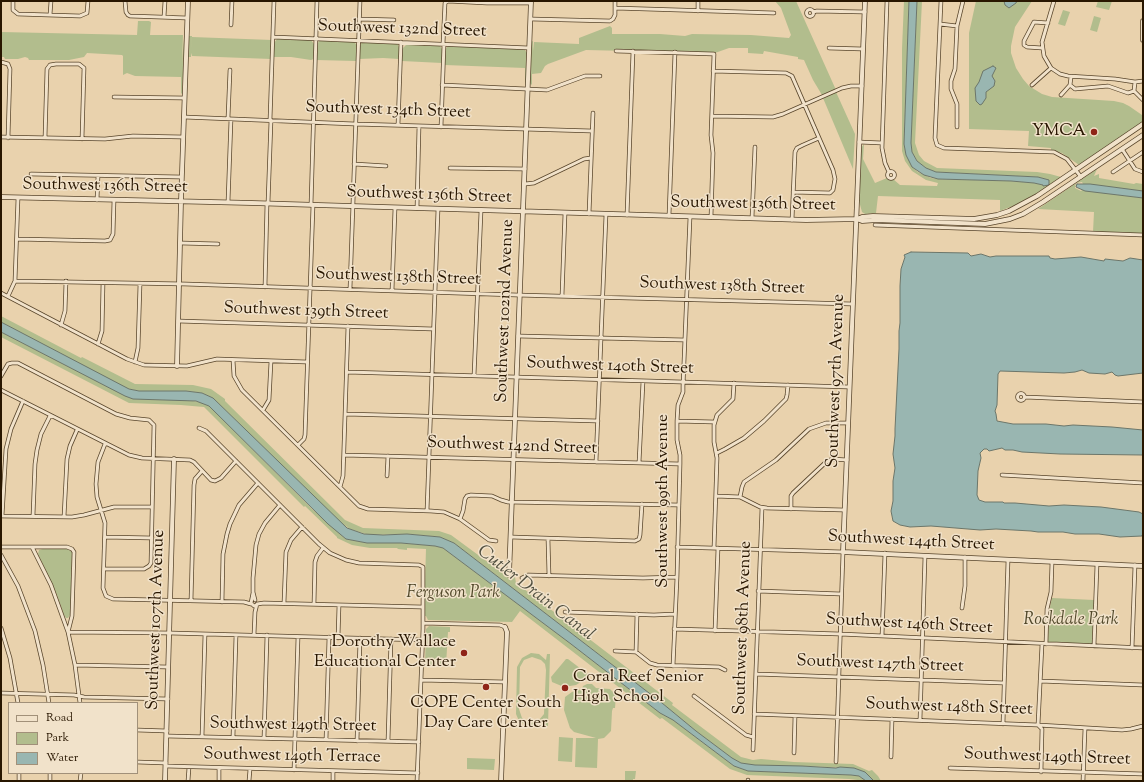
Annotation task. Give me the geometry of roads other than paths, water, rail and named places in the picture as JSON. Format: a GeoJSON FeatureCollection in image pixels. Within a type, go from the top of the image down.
{"type":"FeatureCollection","features":[{"type":"Feature","properties":{"kind":"street"},"geometry":{"type":"LineString","coordinates":[[13,1],[13,9],[16,13],[50,15],[85,15],[88,10],[88,1]]}},
{"type":"Feature","properties":{"kind":"street"},"geometry":{"type":"LineString","coordinates":[[50,1],[50,15]]}},
{"type":"Feature","properties":{"kind":"street"},"geometry":{"type":"LineString","coordinates":[[125,1],[125,10],[128,15],[133,17],[187,18]]}},
{"type":"Feature","properties":{"kind":"street"},"geometry":{"type":"LineString","coordinates":[[164,18],[165,1]]}},
{"type":"Feature","properties":{"kind":"street"},"geometry":{"type":"LineString","coordinates":[[177,366],[188,1]]}},
{"type":"Feature","properties":{"kind":"street"},"geometry":{"type":"LineString","coordinates":[[231,25],[232,1]]}},
{"type":"Feature","properties":{"kind":"street"},"geometry":{"type":"LineString","coordinates":[[265,286],[274,1]]}},
{"type":"Feature","properties":{"kind":"street"},"geometry":{"type":"LineString","coordinates":[[298,445],[304,439],[305,435],[317,1]]}},
{"type":"Feature","properties":{"kind":"street"},"geometry":{"type":"LineString","coordinates":[[350,289],[360,1]]}},
{"type":"Feature","properties":{"kind":"street"},"geometry":{"type":"LineString","coordinates":[[441,127],[445,3],[448,1],[488,4],[531,2]]}},
{"type":"Feature","properties":{"kind":"street"},"geometry":{"type":"LineString","coordinates":[[530,19],[609,21],[614,18],[615,1]]}},
{"type":"Feature","properties":{"kind":"street"},"geometry":{"type":"LineString","coordinates":[[698,1],[698,11]]}},
{"type":"Feature","properties":{"kind":"street","name":"Southwest 97th Avenue"},"geometry":{"type":"LineString","coordinates":[[836,762],[844,510],[865,1]]}},
{"type":"Feature","properties":{"kind":"street"},"geometry":{"type":"LineString","coordinates":[[887,1],[882,143],[883,156],[889,172]]}},
{"type":"Feature","properties":{"kind":"street"},"geometry":{"type":"LineString","coordinates":[[941,1],[936,143],[939,146],[1052,152],[1066,158],[1081,177]]}},
{"type":"Feature","properties":{"kind":"street"},"geometry":{"type":"LineString","coordinates":[[957,127],[958,104],[951,89],[951,81],[955,69],[957,26],[962,1]]}},
{"type":"Feature","properties":{"kind":"street"},"geometry":{"type":"LineString","coordinates":[[1054,1],[1043,38],[1042,48],[1045,60],[1051,68],[1060,74],[1071,77],[1143,82]]}},
{"type":"Feature","properties":{"kind":"street","name":"Southwest 102nd Avenue"},"geometry":{"type":"LineString","coordinates":[[509,575],[531,2]]}},
{"type":"Feature","properties":{"kind":"street"},"geometry":{"type":"LineString","coordinates":[[614,8],[774,13]]}},
{"type":"Feature","properties":{"kind":"street"},"geometry":{"type":"LineString","coordinates":[[813,12],[865,12]]}},
{"type":"Feature","properties":{"kind":"street"},"geometry":{"type":"LineString","coordinates":[[359,19],[394,20]]}},
{"type":"Feature","properties":{"kind":"street"},"geometry":{"type":"LineString","coordinates":[[1143,21],[1143,40]]}},
{"type":"Feature","properties":{"kind":"street"},"geometry":{"type":"LineString","coordinates":[[1042,48],[1027,47],[1024,45],[1024,42],[1034,22],[1048,23]]}},
{"type":"Feature","properties":{"kind":"street"},"geometry":{"type":"LineString","coordinates":[[940,24],[957,26]]}},
{"type":"Feature","properties":{"kind":"street","name":"Southwest 132nd Street"},"geometry":{"type":"LineString","coordinates":[[273,37],[530,48]]}},
{"type":"Feature","properties":{"kind":"street"},"geometry":{"type":"LineString","coordinates":[[398,126],[401,42]]}},
{"type":"Feature","properties":{"kind":"street"},"geometry":{"type":"LineString","coordinates":[[829,48],[863,49]]}},
{"type":"Feature","properties":{"kind":"street"},"geometry":{"type":"LineString","coordinates":[[616,51],[714,54],[711,139],[713,153],[711,217]]}},
{"type":"Feature","properties":{"kind":"street"},"geometry":{"type":"LineString","coordinates":[[628,215],[633,51]]}},
{"type":"Feature","properties":{"kind":"street"},"geometry":{"type":"LineString","coordinates":[[669,216],[675,52]]}},
{"type":"Feature","properties":{"kind":"street"},"geometry":{"type":"LineString","coordinates":[[1,62],[8,64],[10,70],[8,138]]}},
{"type":"Feature","properties":{"kind":"street"},"geometry":{"type":"LineString","coordinates":[[45,138],[47,69],[50,65],[54,64],[75,64],[83,67],[84,73],[82,139]]}},
{"type":"Feature","properties":{"kind":"street"},"geometry":{"type":"LineString","coordinates":[[1032,85],[1051,68]]}},
{"type":"Feature","properties":{"kind":"street"},"geometry":{"type":"LineString","coordinates":[[228,202],[230,70]]}},
{"type":"Feature","properties":{"kind":"street"},"geometry":{"type":"LineString","coordinates":[[713,70],[790,74],[792,77],[834,172],[833,190],[828,193],[793,192]]}},
{"type":"Feature","properties":{"kind":"street"},"geometry":{"type":"LineString","coordinates":[[442,85],[549,89],[585,76],[600,76]]}},
{"type":"Feature","properties":{"kind":"street"},"geometry":{"type":"LineString","coordinates":[[1061,95],[1070,85],[1071,77]]}},
{"type":"Feature","properties":{"kind":"street"},"geometry":{"type":"LineString","coordinates":[[1134,91],[1135,82]]}},
{"type":"Feature","properties":{"kind":"street"},"geometry":{"type":"LineString","coordinates":[[1070,85],[1075,89],[1109,86],[1128,93],[1134,91]]}},
{"type":"Feature","properties":{"kind":"street"},"geometry":{"type":"LineString","coordinates":[[712,116],[773,117],[842,88],[862,86]]}},
{"type":"Feature","properties":{"kind":"street"},"geometry":{"type":"LineString","coordinates":[[1134,91],[1143,100]]}},
{"type":"Feature","properties":{"kind":"street"},"geometry":{"type":"LineString","coordinates":[[114,97],[184,98]]}},
{"type":"Feature","properties":{"kind":"street"},"geometry":{"type":"LineString","coordinates":[[589,214],[593,113]]}},
{"type":"Feature","properties":{"kind":"street","name":"Southwest 134th Street"},"geometry":{"type":"LineString","coordinates":[[184,117],[592,132]]}},
{"type":"Feature","properties":{"kind":"street","name":"Southwest 136th Street"},"geometry":{"type":"LineString","coordinates":[[856,219],[862,216],[873,216],[963,219],[997,215],[1022,205],[1143,124]]}},
{"type":"Feature","properties":{"kind":"street"},"geometry":{"type":"LineString","coordinates":[[417,208],[420,126]]}},
{"type":"Feature","properties":{"kind":"street","name":"Southwest 136th Street"},"geometry":{"type":"LineString","coordinates":[[1,197],[268,203],[792,220],[856,219],[862,221],[876,220],[974,224],[996,222],[1023,214],[1081,177],[1143,134]]}},
{"type":"Feature","properties":{"kind":"street"},"geometry":{"type":"LineString","coordinates":[[1,138],[109,139],[132,136],[183,137]]}},
{"type":"Feature","properties":{"kind":"street"},"geometry":{"type":"LineString","coordinates":[[792,220],[794,155],[797,148],[819,138]]}},
{"type":"Feature","properties":{"kind":"street"},"geometry":{"type":"LineString","coordinates":[[859,142],[882,143]]}},
{"type":"Feature","properties":{"kind":"street"},"geometry":{"type":"LineString","coordinates":[[752,218],[755,147]]}},
{"type":"Feature","properties":{"kind":"street"},"geometry":{"type":"LineString","coordinates":[[1122,149],[1129,162],[1135,169],[1143,172]]}},
{"type":"Feature","properties":{"kind":"street"},"geometry":{"type":"LineString","coordinates":[[1113,172],[1143,152]]}},
{"type":"Feature","properties":{"kind":"street"},"geometry":{"type":"LineString","coordinates":[[525,184],[533,184],[584,158],[591,158]]}},
{"type":"Feature","properties":{"kind":"street"},"geometry":{"type":"LineString","coordinates":[[354,164],[386,166]]}},
{"type":"Feature","properties":{"kind":"street"},"geometry":{"type":"LineString","coordinates":[[450,168],[525,169]]}},
{"type":"Feature","properties":{"kind":"street"},"geometry":{"type":"LineString","coordinates":[[31,174],[182,178]]}},
{"type":"Feature","properties":{"kind":"street"},"geometry":{"type":"LineString","coordinates":[[96,200],[98,176]]}},
{"type":"Feature","properties":{"kind":"street"},"geometry":{"type":"LineString","coordinates":[[8,296],[15,281],[18,198]]}},
{"type":"Feature","properties":{"kind":"street"},"geometry":{"type":"LineString","coordinates":[[17,239],[106,241],[111,239],[114,234],[114,200]]}},
{"type":"Feature","properties":{"kind":"street"},"geometry":{"type":"LineString","coordinates":[[392,291],[395,208]]}},
{"type":"Feature","properties":{"kind":"street"},"geometry":{"type":"LineString","coordinates":[[427,511],[438,209]]}},
{"type":"Feature","properties":{"kind":"street"},"geometry":{"type":"LineString","coordinates":[[474,376],[481,211]]}},
{"type":"Feature","properties":{"kind":"street"},"geometry":{"type":"LineString","coordinates":[[562,296],[565,213]]}},
{"type":"Feature","properties":{"kind":"street"},"geometry":{"type":"LineString","coordinates":[[596,462],[606,214]]}},
{"type":"Feature","properties":{"kind":"street","name":"Southwest 99th Avenue"},"geometry":{"type":"LineString","coordinates":[[672,666],[676,614],[680,464],[677,440],[677,421],[678,405],[683,392],[690,217]]}},
{"type":"Feature","properties":{"kind":"street"},"geometry":{"type":"LineString","coordinates":[[875,225],[1143,235]]}},
{"type":"Feature","properties":{"kind":"street"},"geometry":{"type":"LineString","coordinates":[[181,243],[218,244]]}},
{"type":"Feature","properties":{"kind":"street","name":"Southwest 138th Street"},"geometry":{"type":"LineString","coordinates":[[15,281],[265,286],[478,294],[853,304]]}},
{"type":"Feature","properties":{"kind":"street"},"geometry":{"type":"LineString","coordinates":[[61,325],[65,311],[66,281]]}},
{"type":"Feature","properties":{"kind":"street"},"geometry":{"type":"LineString","coordinates":[[98,344],[102,331],[103,282]]}},
{"type":"Feature","properties":{"kind":"street"},"geometry":{"type":"LineString","coordinates":[[135,362],[138,348],[140,284]]}},
{"type":"Feature","properties":{"kind":"street"},"geometry":{"type":"LineString","coordinates":[[1,293],[98,344],[135,362],[146,365],[194,366],[213,359],[307,362]]}},
{"type":"Feature","properties":{"kind":"street","name":"Southwest 139th Street"},"geometry":{"type":"LineString","coordinates":[[178,321],[434,329]]}},
{"type":"Feature","properties":{"kind":"street"},"geometry":{"type":"LineString","coordinates":[[340,487],[343,476],[348,326]]}},
{"type":"Feature","properties":{"kind":"street"},"geometry":{"type":"LineString","coordinates":[[518,336],[685,340]]}},
{"type":"Feature","properties":{"kind":"street"},"geometry":{"type":"LineString","coordinates":[[233,360],[233,370],[238,384],[357,504],[364,508],[444,512],[460,519],[489,540],[496,541]]}},
{"type":"Feature","properties":{"kind":"street"},"geometry":{"type":"LineString","coordinates":[[263,410],[269,398],[270,361]]}},
{"type":"Feature","properties":{"kind":"street"},"geometry":{"type":"LineString","coordinates":[[1,376],[6,366],[11,363],[19,364],[119,415],[126,418],[151,421],[155,427],[152,538],[151,560],[149,566],[142,569],[104,568]]}},
{"type":"Feature","properties":{"kind":"street","name":"Southwest 140th Street"},"geometry":{"type":"LineString","coordinates":[[347,372],[850,386]]}},
{"type":"Feature","properties":{"kind":"street"},"geometry":{"type":"LineString","coordinates":[[639,463],[643,381]]}},
{"type":"Feature","properties":{"kind":"street"},"geometry":{"type":"LineString","coordinates":[[714,548],[717,453],[713,440],[714,422],[717,415],[733,399],[734,383]]}},
{"type":"Feature","properties":{"kind":"street"},"geometry":{"type":"LineString","coordinates":[[717,453],[725,450],[744,438],[764,421],[786,399],[788,395],[788,385]]}},
{"type":"Feature","properties":{"kind":"street"},"geometry":{"type":"LineString","coordinates":[[1,390],[77,430],[129,455],[190,460],[210,479],[215,481],[220,479],[236,461]]}},
{"type":"Feature","properties":{"kind":"street"},"geometry":{"type":"LineString","coordinates":[[1025,397],[1143,402]]}},
{"type":"Feature","properties":{"kind":"street"},"geometry":{"type":"LineString","coordinates":[[23,401],[10,429],[6,449],[2,516],[64,517],[84,515],[114,507],[152,507]]}},
{"type":"Feature","properties":{"kind":"street"},"geometry":{"type":"LineString","coordinates":[[346,414],[598,421]]}},
{"type":"Feature","properties":{"kind":"street"},"geometry":{"type":"LineString","coordinates":[[33,516],[37,450],[41,434],[50,416]]}},
{"type":"Feature","properties":{"kind":"street"},"geometry":{"type":"LineString","coordinates":[[677,421],[714,422]]}},
{"type":"Feature","properties":{"kind":"street"},"geometry":{"type":"LineString","coordinates":[[740,497],[744,482],[776,460],[809,429],[824,423],[848,423]]}},
{"type":"Feature","properties":{"kind":"street"},"geometry":{"type":"LineString","coordinates":[[199,428],[206,431],[323,548],[338,557],[354,562],[419,565],[423,567],[423,623],[418,781]]}},
{"type":"Feature","properties":{"kind":"street"},"geometry":{"type":"LineString","coordinates":[[64,517],[67,457],[77,430]]}},
{"type":"Feature","properties":{"kind":"street"},"geometry":{"type":"LineString","coordinates":[[105,444],[96,471],[96,493],[105,523],[103,588],[105,595],[108,598],[422,607]]}},
{"type":"Feature","properties":{"kind":"street","name":"Southwest 142nd Street"},"geometry":{"type":"LineString","coordinates":[[344,455],[680,464]]}},
{"type":"Feature","properties":{"kind":"street"},"geometry":{"type":"LineString","coordinates":[[387,476],[388,456]]}},
{"type":"Feature","properties":{"kind":"street","name":"Southwest 107th Avenue"},"geometry":{"type":"LineString","coordinates":[[165,781],[174,459]]}},
{"type":"Feature","properties":{"kind":"street"},"geometry":{"type":"LineString","coordinates":[[791,509],[791,496],[793,493],[825,463],[832,459],[847,460]]}},
{"type":"Feature","properties":{"kind":"street"},"geometry":{"type":"LineString","coordinates":[[191,601],[194,485],[196,478],[202,471]]}},
{"type":"Feature","properties":{"kind":"street"},"geometry":{"type":"LineString","coordinates":[[1002,475],[1143,484]]}},
{"type":"Feature","properties":{"kind":"street"},"geometry":{"type":"LineString","coordinates":[[222,602],[223,554],[227,534],[232,519],[240,505],[258,483]]}},
{"type":"Feature","properties":{"kind":"street"},"geometry":{"type":"LineString","coordinates":[[460,519],[463,511],[464,500],[467,496],[472,495],[491,496],[502,501],[679,506]]}},
{"type":"Feature","properties":{"kind":"street"},"geometry":{"type":"LineString","coordinates":[[716,496],[740,497],[762,508],[844,510]]}},
{"type":"Feature","properties":{"kind":"street"},"geometry":{"type":"LineString","coordinates":[[511,537],[638,540],[641,533],[642,504]]}},
{"type":"Feature","properties":{"kind":"street"},"geometry":{"type":"LineString","coordinates":[[254,635],[254,554],[258,538],[265,523],[280,506]]}},
{"type":"Feature","properties":{"kind":"street","name":"Southwest 98th Avenue"},"geometry":{"type":"LineString","coordinates":[[753,750],[762,508]]}},
{"type":"Feature","properties":{"kind":"street"},"geometry":{"type":"LineString","coordinates":[[284,603],[286,552],[291,540],[302,527]]}},
{"type":"Feature","properties":{"kind":"street"},"geometry":{"type":"LineString","coordinates":[[105,538],[152,538]]}},
{"type":"Feature","properties":{"kind":"street"},"geometry":{"type":"LineString","coordinates":[[548,539],[548,576]]}},
{"type":"Feature","properties":{"kind":"street"},"geometry":{"type":"LineString","coordinates":[[1,547],[72,548],[74,552],[72,616],[68,632]]}},
{"type":"Feature","properties":{"kind":"street"},"geometry":{"type":"LineString","coordinates":[[32,547],[51,586],[68,632],[75,665],[80,702]]}},
{"type":"Feature","properties":{"kind":"street","name":"Southwest 144th Street"},"geometry":{"type":"LineString","coordinates":[[677,547],[843,552],[1143,566]]}},
{"type":"Feature","properties":{"kind":"street"},"geometry":{"type":"LineString","coordinates":[[314,604],[316,560],[323,548]]}},
{"type":"Feature","properties":{"kind":"street"},"geometry":{"type":"LineString","coordinates":[[715,631],[718,548]]}},
{"type":"Feature","properties":{"kind":"street"},"geometry":{"type":"LineString","coordinates":[[882,636],[885,554]]}},
{"type":"Feature","properties":{"kind":"street"},"geometry":{"type":"LineString","coordinates":[[1,555],[18,586],[31,620],[41,654],[49,702]]}},
{"type":"Feature","properties":{"kind":"street"},"geometry":{"type":"LineString","coordinates":[[920,720],[925,556]]}},
{"type":"Feature","properties":{"kind":"street"},"geometry":{"type":"LineString","coordinates":[[962,608],[965,586],[965,557]]}},
{"type":"Feature","properties":{"kind":"street"},"geometry":{"type":"LineString","coordinates":[[1002,724],[1008,560]]}},
{"type":"Feature","properties":{"kind":"street"},"geometry":{"type":"LineString","coordinates":[[1046,644],[1047,609],[1051,592],[1052,562]]}},
{"type":"Feature","properties":{"kind":"street"},"geometry":{"type":"LineString","coordinates":[[1094,646],[1097,564]]}},
{"type":"Feature","properties":{"kind":"street"},"geometry":{"type":"LineString","coordinates":[[1132,648],[1134,565]]}},
{"type":"Feature","properties":{"kind":"street"},"geometry":{"type":"LineString","coordinates":[[522,578],[528,575],[677,578]]}},
{"type":"Feature","properties":{"kind":"street"},"geometry":{"type":"LineString","coordinates":[[758,591],[841,594]]}},
{"type":"Feature","properties":{"kind":"street"},"geometry":{"type":"LineString","coordinates":[[338,638],[339,605]]}},
{"type":"Feature","properties":{"kind":"street"},"geometry":{"type":"LineString","coordinates":[[565,612],[676,614]]}},
{"type":"Feature","properties":{"kind":"street"},"geometry":{"type":"LineString","coordinates":[[636,652],[637,614]]}},
{"type":"Feature","properties":{"kind":"street"},"geometry":{"type":"LineString","coordinates":[[423,623],[500,625],[505,627],[507,632],[501,781]]}},
{"type":"Feature","properties":{"kind":"street"},"geometry":{"type":"LineString","coordinates":[[1,628],[10,658],[18,702]]}},
{"type":"Feature","properties":{"kind":"street","name":"Southwest 146th Street"},"geometry":{"type":"LineString","coordinates":[[674,629],[840,634],[1143,648]]}},
{"type":"Feature","properties":{"kind":"street"},"geometry":{"type":"LineString","coordinates":[[68,632],[170,633],[422,640]]}},
{"type":"Feature","properties":{"kind":"street"},"geometry":{"type":"LineString","coordinates":[[202,737],[205,634]]}},
{"type":"Feature","properties":{"kind":"street"},"geometry":{"type":"LineString","coordinates":[[233,737],[236,635]]}},
{"type":"Feature","properties":{"kind":"street"},"geometry":{"type":"LineString","coordinates":[[264,738],[267,636]]}},
{"type":"Feature","properties":{"kind":"street"},"geometry":{"type":"LineString","coordinates":[[294,770],[298,637]]}},
{"type":"Feature","properties":{"kind":"street"},"geometry":{"type":"LineString","coordinates":[[326,740],[329,637]]}},
{"type":"Feature","properties":{"kind":"street"},"geometry":{"type":"LineString","coordinates":[[357,741],[360,638]]}},
{"type":"Feature","properties":{"kind":"street"},"geometry":{"type":"LineString","coordinates":[[388,742],[391,639]]}},
{"type":"Feature","properties":{"kind":"street"},"geometry":{"type":"LineString","coordinates":[[1041,772],[1042,729],[1038,725],[1042,644]]}},
{"type":"Feature","properties":{"kind":"street"},"geometry":{"type":"LineString","coordinates":[[615,651],[636,652],[654,664],[719,667],[725,670]]}},
{"type":"Feature","properties":{"kind":"street"},"geometry":{"type":"LineString","coordinates":[[75,665],[168,666]]}},
{"type":"Feature","properties":{"kind":"street","name":"Southwest 147th Street"},"geometry":{"type":"LineString","coordinates":[[756,674],[1004,683]]}},
{"type":"Feature","properties":{"kind":"street"},"geometry":{"type":"LineString","coordinates":[[421,680],[505,682]]}},
{"type":"Feature","properties":{"kind":"street"},"geometry":{"type":"LineString","coordinates":[[1040,680],[1143,685]]}},
{"type":"Feature","properties":{"kind":"street"},"geometry":{"type":"LineString","coordinates":[[1,692],[168,699]]}},
{"type":"Feature","properties":{"kind":"street"},"geometry":{"type":"LineString","coordinates":[[694,696],[746,735],[753,737]]}},
{"type":"Feature","properties":{"kind":"street","name":"Southwest 148th Street"},"geometry":{"type":"LineString","coordinates":[[754,714],[1038,725],[1125,730],[1143,726]]}},
{"type":"Feature","properties":{"kind":"street"},"geometry":{"type":"LineString","coordinates":[[794,752],[795,716]]}},
{"type":"Feature","properties":{"kind":"street"},"geometry":{"type":"LineString","coordinates":[[890,757],[892,719]]}},
{"type":"Feature","properties":{"kind":"street"},"geometry":{"type":"LineString","coordinates":[[1083,781],[1085,728]]}},
{"type":"Feature","properties":{"kind":"street","name":"Southwest 149th Street"},"geometry":{"type":"LineString","coordinates":[[138,730],[202,737],[419,742]]}},
{"type":"Feature","properties":{"kind":"street","name":"Southwest 149th Terrace"},"geometry":{"type":"LineString","coordinates":[[138,762],[189,767],[418,773]]}},
{"type":"Feature","properties":{"kind":"street"},"geometry":{"type":"LineString","coordinates":[[188,781],[189,767]]}},
{"type":"Feature","properties":{"kind":"street"},"geometry":{"type":"LineString","coordinates":[[219,768],[219,781]]}},
{"type":"Feature","properties":{"kind":"street","name":"Southwest 149th Street"},"geometry":{"type":"LineString","coordinates":[[950,768],[1143,774]]}},
{"type":"Feature","properties":{"kind":"street"},"geometry":{"type":"LineString","coordinates":[[249,781],[250,769]]}},
{"type":"Feature","properties":{"kind":"street"},"geometry":{"type":"LineString","coordinates":[[333,771],[333,781]]}},
{"type":"Feature","properties":{"kind":"water"},"geometry":{"type":"Polygon","coordinates":[[[909,1],[917,1],[911,143],[912,152],[917,161],[926,168],[936,172],[1038,177],[1049,180],[1049,185],[1043,186],[1034,183],[1011,181],[938,179],[924,175],[912,167],[906,155],[904,144],[909,1]]]}},
{"type":"Feature","properties":{"kind":"water"},"geometry":{"type":"Polygon","coordinates":[[[1004,1],[1017,1],[1009,8],[1005,5],[1004,1]]]}},
{"type":"Feature","properties":{"kind":"water"},"geometry":{"type":"Polygon","coordinates":[[[993,66],[996,68],[992,76],[995,81],[994,86],[986,92],[986,98],[980,105],[976,101],[975,88],[983,71],[993,66]]]}},
{"type":"Feature","properties":{"kind":"water"},"geometry":{"type":"Polygon","coordinates":[[[1077,184],[1090,184],[1143,191],[1143,198],[1085,191],[1076,187],[1077,184]]]}},
{"type":"Feature","properties":{"kind":"water"},"geometry":{"type":"Polygon","coordinates":[[[911,252],[968,253],[971,256],[981,254],[990,257],[1049,256],[1050,258],[1055,259],[1081,257],[1104,261],[1105,259],[1123,261],[1130,258],[1143,260],[1143,373],[1118,376],[1112,372],[1105,374],[1089,373],[1082,370],[1064,373],[1000,371],[998,374],[997,405],[995,411],[997,421],[1013,424],[1073,425],[1143,430],[1143,455],[1060,454],[1022,452],[1005,450],[1002,448],[989,451],[984,449],[980,453],[981,458],[978,471],[977,495],[979,500],[985,502],[1049,506],[1064,505],[1101,507],[1139,512],[1143,514],[1142,536],[1120,537],[1063,532],[996,529],[980,530],[931,526],[910,527],[900,525],[893,521],[891,511],[895,468],[893,454],[899,349],[901,269],[905,257],[904,255],[911,252]]]}},
{"type":"Feature","properties":{"kind":"water"},"geometry":{"type":"Polygon","coordinates":[[[1,322],[129,389],[139,391],[186,391],[202,393],[213,398],[347,528],[364,534],[407,534],[440,537],[454,543],[662,703],[696,731],[741,763],[755,765],[854,768],[865,772],[874,781],[866,781],[859,776],[851,775],[748,771],[734,766],[673,720],[660,713],[443,548],[401,543],[367,543],[346,539],[328,524],[209,406],[196,401],[133,399],[125,396],[1,332],[1,322]]]}},
{"type":"Feature","properties":{"kind":"place","name":"YMCA"},"geometry":{"type":"Point","coordinates":[1094,132]}},
{"type":"Feature","properties":{"kind":"place","name":"Dorothy Wallace Educational Center"},"geometry":{"type":"Point","coordinates":[464,653]}},
{"type":"Feature","properties":{"kind":"place","name":"COPE Center South Day Care Center"},"geometry":{"type":"Point","coordinates":[486,687]}},
{"type":"Feature","properties":{"kind":"place","name":"Coral Reef Senior High School"},"geometry":{"type":"Point","coordinates":[565,688]}},
{"type":"Feature","properties":{"kind":"park label","name":"Ferguson Park"},"geometry":{"type":"Point","coordinates":[453,594]}},
{"type":"Feature","properties":{"kind":"park label","name":"Rockdale Park"},"geometry":{"type":"Point","coordinates":[1071,621]}},
{"type":"Feature","properties":{"kind":"water label","name":"Cutler Drain Canal"},"geometry":{"type":"Point","coordinates":[535,594]}}]}
